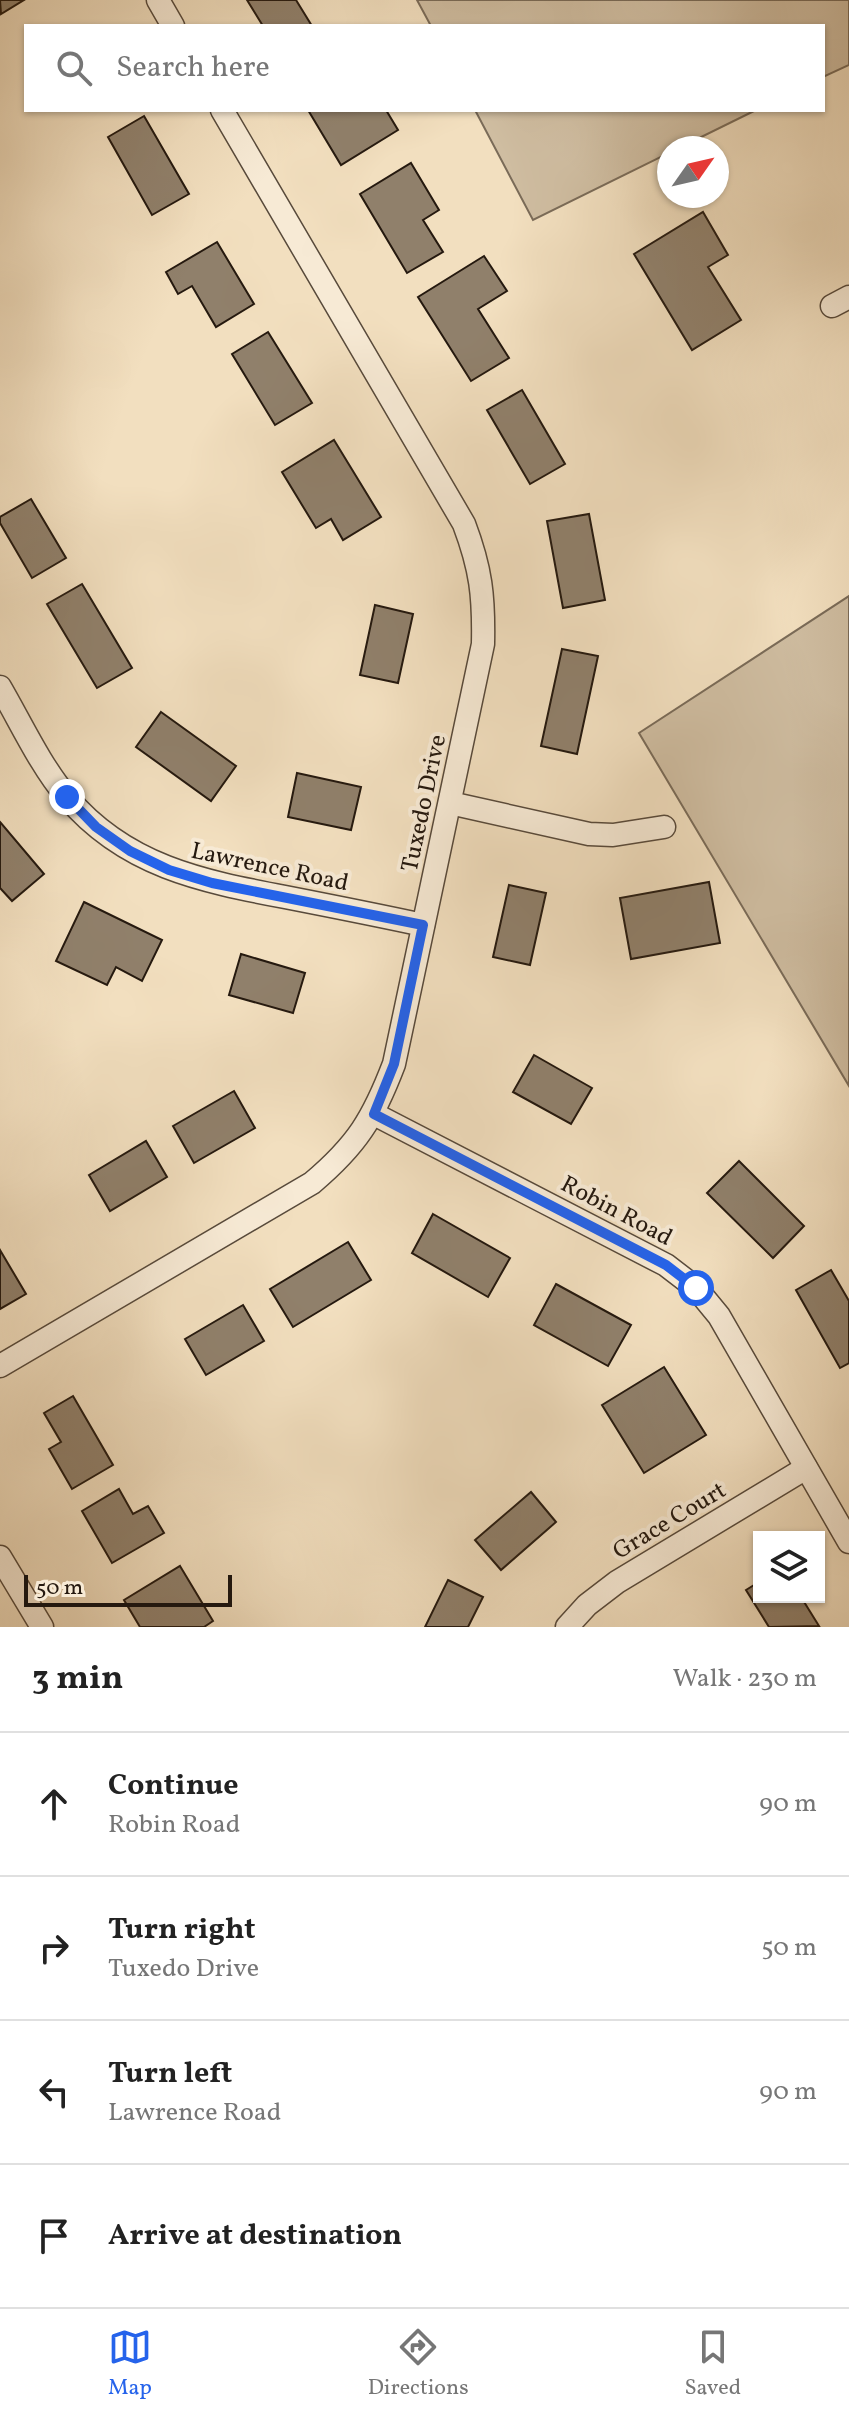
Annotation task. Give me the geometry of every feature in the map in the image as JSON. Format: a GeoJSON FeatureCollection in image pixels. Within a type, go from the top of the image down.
{"type":"FeatureCollection","features":[{"type":"Feature","properties":{"kind":"street"},"geometry":{"type":"LineString","coordinates":[[158,0],[172,24]]}},
{"type":"Feature","properties":{"kind":"street","name":"Tuxedo Drive"},"geometry":{"type":"LineString","coordinates":[[0,1366],[312,1183],[339,1160],[374,1114],[394,1064],[483,644],[484,602],[478,561],[464,524],[223,112]]}},
{"type":"Feature","properties":{"kind":"street","name":"Lawrence Road"},"geometry":{"type":"LineString","coordinates":[[0,687],[67,797],[96,827],[130,851],[169,870],[212,883],[423,925]]}},
{"type":"Feature","properties":{"kind":"street"},"geometry":{"type":"LineString","coordinates":[[450,803],[589,834],[613,835],[664,827]]}},
{"type":"Feature","properties":{"kind":"street","name":"Robin Road"},"geometry":{"type":"LineString","coordinates":[[374,1114],[666,1265],[696,1288],[719,1316],[849,1542]]}},
{"type":"Feature","properties":{"kind":"street","name":"Grace Court"},"geometry":{"type":"LineString","coordinates":[[567,1627],[587,1605],[617,1582],[806,1468]]}},
{"type":"Feature","properties":{"kind":"street"},"geometry":{"type":"LineString","coordinates":[[0,1557],[42,1627]]}},
{"type":"Feature","properties":{"kind":"shaded area"},"geometry":{"type":"Polygon","coordinates":[[[417,0],[849,0],[849,65],[825,76],[825,24],[430,24],[417,0]]]}},
{"type":"Feature","properties":{"kind":"shaded area"},"geometry":{"type":"Polygon","coordinates":[[[476,112],[752,112],[703,136],[657,136],[657,159],[533,220],[476,112]]]}},
{"type":"Feature","properties":{"kind":"shaded area"},"geometry":{"type":"Polygon","coordinates":[[[849,596],[849,1086],[639,733],[849,596]]]}},
{"type":"Feature","properties":{"kind":"building"},"geometry":{"type":"Polygon","coordinates":[[[0,0],[24,0],[1,14],[0,0]]]}},
{"type":"Feature","properties":{"kind":"building"},"geometry":{"type":"Polygon","coordinates":[[[247,0],[296,0],[311,24],[262,24],[247,0]]]}},
{"type":"Feature","properties":{"kind":"building"},"geometry":{"type":"Polygon","coordinates":[[[309,112],[387,112],[398,130],[341,165],[309,112]]]}},
{"type":"Feature","properties":{"kind":"building"},"geometry":{"type":"Polygon","coordinates":[[[144,116],[189,194],[152,215],[108,137],[144,116]]]}},
{"type":"Feature","properties":{"kind":"building"},"geometry":{"type":"Polygon","coordinates":[[[411,163],[439,210],[423,220],[443,252],[407,273],[360,194],[411,163]]]}},
{"type":"Feature","properties":{"kind":"building"},"geometry":{"type":"Polygon","coordinates":[[[703,212],[728,255],[708,267],[741,320],[692,350],[634,254],[703,212]]]}},
{"type":"Feature","properties":{"kind":"building"},"geometry":{"type":"Polygon","coordinates":[[[217,242],[254,304],[216,327],[192,286],[178,294],[166,272],[217,242]]]}},
{"type":"Feature","properties":{"kind":"building"},"geometry":{"type":"Polygon","coordinates":[[[484,256],[507,291],[478,309],[509,358],[471,381],[418,297],[484,256]]]}},
{"type":"Feature","properties":{"kind":"building"},"geometry":{"type":"Polygon","coordinates":[[[268,332],[312,403],[275,425],[232,354],[268,332]]]}},
{"type":"Feature","properties":{"kind":"building"},"geometry":{"type":"Polygon","coordinates":[[[522,390],[565,464],[530,484],[487,410],[522,390]]]}},
{"type":"Feature","properties":{"kind":"building"},"geometry":{"type":"Polygon","coordinates":[[[334,440],[381,517],[343,540],[331,519],[316,528],[282,472],[334,440]]]}},
{"type":"Feature","properties":{"kind":"building"},"geometry":{"type":"Polygon","coordinates":[[[31,499],[66,558],[32,578],[0,523],[0,517],[31,499]]]}},
{"type":"Feature","properties":{"kind":"building"},"geometry":{"type":"Polygon","coordinates":[[[589,514],[605,600],[563,608],[547,521],[589,514]]]}},
{"type":"Feature","properties":{"kind":"building"},"geometry":{"type":"Polygon","coordinates":[[[82,584],[132,668],[97,688],[47,604],[82,584]]]}},
{"type":"Feature","properties":{"kind":"building"},"geometry":{"type":"Polygon","coordinates":[[[375,605],[413,614],[398,683],[360,675],[375,605]]]}},
{"type":"Feature","properties":{"kind":"building"},"geometry":{"type":"Polygon","coordinates":[[[562,649],[598,656],[577,754],[541,746],[562,649]]]}},
{"type":"Feature","properties":{"kind":"building"},"geometry":{"type":"Polygon","coordinates":[[[161,712],[236,766],[211,801],[136,747],[161,712]]]}},
{"type":"Feature","properties":{"kind":"building"},"geometry":{"type":"Polygon","coordinates":[[[297,773],[361,787],[351,830],[288,817],[297,773]]]}},
{"type":"Feature","properties":{"kind":"building"},"geometry":{"type":"Polygon","coordinates":[[[0,822],[44,874],[12,901],[0,888],[0,822]]]}},
{"type":"Feature","properties":{"kind":"building"},"geometry":{"type":"Polygon","coordinates":[[[709,882],[720,943],[631,959],[620,898],[709,882]]]}},
{"type":"Feature","properties":{"kind":"building"},"geometry":{"type":"Polygon","coordinates":[[[509,885],[546,893],[530,965],[493,957],[509,885]]]}},
{"type":"Feature","properties":{"kind":"building"},"geometry":{"type":"Polygon","coordinates":[[[84,902],[162,940],[142,981],[116,967],[107,985],[56,961],[84,902]]]}},
{"type":"Feature","properties":{"kind":"building"},"geometry":{"type":"Polygon","coordinates":[[[241,954],[305,973],[293,1013],[229,995],[241,954]]]}},
{"type":"Feature","properties":{"kind":"building"},"geometry":{"type":"Polygon","coordinates":[[[534,1055],[592,1088],[571,1124],[513,1092],[534,1055]]]}},
{"type":"Feature","properties":{"kind":"building"},"geometry":{"type":"Polygon","coordinates":[[[234,1091],[255,1128],[194,1163],[173,1126],[234,1091]]]}},
{"type":"Feature","properties":{"kind":"building"},"geometry":{"type":"Polygon","coordinates":[[[146,1141],[167,1177],[110,1211],[89,1175],[146,1141]]]}},
{"type":"Feature","properties":{"kind":"building"},"geometry":{"type":"Polygon","coordinates":[[[739,1161],[804,1226],[773,1258],[707,1193],[739,1161]]]}},
{"type":"Feature","properties":{"kind":"building"},"geometry":{"type":"Polygon","coordinates":[[[433,1214],[510,1258],[488,1297],[412,1253],[433,1214]]]}},
{"type":"Feature","properties":{"kind":"building"},"geometry":{"type":"Polygon","coordinates":[[[348,1242],[371,1280],[293,1327],[270,1289],[348,1242]]]}},
{"type":"Feature","properties":{"kind":"building"},"geometry":{"type":"Polygon","coordinates":[[[0,1250],[26,1294],[0,1309],[0,1250]]]}},
{"type":"Feature","properties":{"kind":"building"},"geometry":{"type":"Polygon","coordinates":[[[831,1270],[849,1301],[849,1363],[840,1368],[796,1290],[831,1270]]]}},
{"type":"Feature","properties":{"kind":"building"},"geometry":{"type":"Polygon","coordinates":[[[556,1284],[631,1325],[608,1366],[534,1325],[556,1284]]]}},
{"type":"Feature","properties":{"kind":"building"},"geometry":{"type":"Polygon","coordinates":[[[243,1305],[264,1341],[206,1375],[185,1339],[243,1305]]]}},
{"type":"Feature","properties":{"kind":"building"},"geometry":{"type":"Polygon","coordinates":[[[664,1367],[706,1435],[644,1473],[602,1405],[664,1367]]]}},
{"type":"Feature","properties":{"kind":"building"},"geometry":{"type":"Polygon","coordinates":[[[73,1396],[113,1465],[72,1489],[49,1449],[61,1442],[44,1413],[73,1396]]]}},
{"type":"Feature","properties":{"kind":"building"},"geometry":{"type":"Polygon","coordinates":[[[119,1489],[133,1514],[148,1506],[164,1533],[112,1563],[82,1511],[119,1489]]]}},
{"type":"Feature","properties":{"kind":"building"},"geometry":{"type":"Polygon","coordinates":[[[531,1492],[556,1522],[501,1570],[475,1540],[531,1492]]]}},
{"type":"Feature","properties":{"kind":"building"},"geometry":{"type":"Polygon","coordinates":[[[180,1566],[213,1621],[204,1627],[140,1627],[124,1600],[180,1566]]]}},
{"type":"Feature","properties":{"kind":"building"},"geometry":{"type":"Polygon","coordinates":[[[448,1580],[483,1597],[468,1627],[425,1627],[448,1580]]]}},
{"type":"Feature","properties":{"kind":"building"},"geometry":{"type":"Polygon","coordinates":[[[753,1586],[753,1601],[746,1590],[753,1586]]]}},
{"type":"Feature","properties":{"kind":"building"},"geometry":{"type":"Polygon","coordinates":[[[754,1603],[805,1603],[819,1626],[769,1627],[754,1603]]]}},
{"type":"Feature","properties":{"kind":"route"},"geometry":{"type":"LineString","coordinates":[[67,797],[96,827],[130,851],[169,870],[212,883],[423,925],[394,1064],[374,1114],[666,1265],[696,1288]]}}]}
